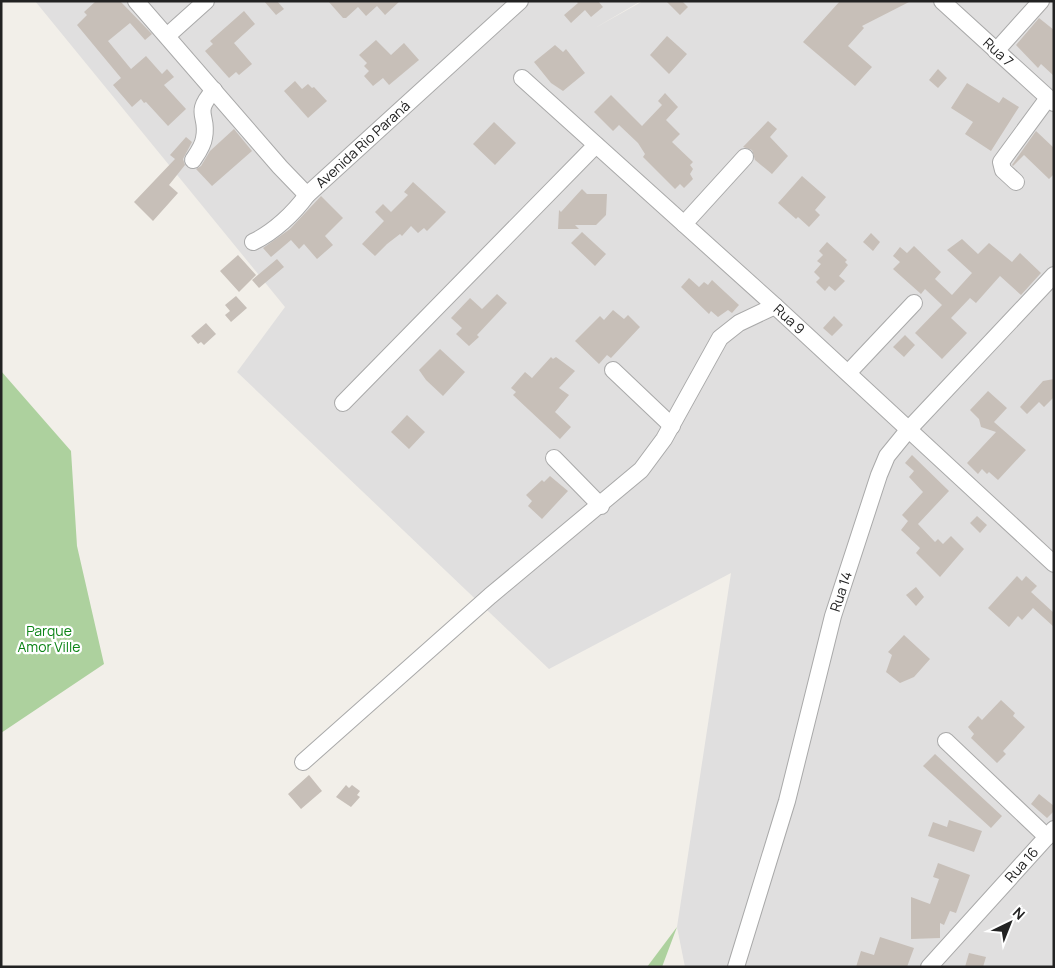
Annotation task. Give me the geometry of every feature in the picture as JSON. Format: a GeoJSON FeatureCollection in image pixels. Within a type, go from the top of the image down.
{"type":"FeatureCollection","features":[{"type":"Feature","properties":{"kind":"street","name":"Avenida Rio Paraná"},"geometry":{"type":"LineString","coordinates":[[136,1],[308,194],[520,1]]}},
{"type":"Feature","properties":{"kind":"street"},"geometry":{"type":"LineString","coordinates":[[167,36],[206,1]]}},
{"type":"Feature","properties":{"kind":"street","name":"Rua 7"},"geometry":{"type":"LineString","coordinates":[[942,1],[1051,101]]}},
{"type":"Feature","properties":{"kind":"street"},"geometry":{"type":"LineString","coordinates":[[996,51],[1042,1]]}},
{"type":"Feature","properties":{"kind":"street","name":"Rua 9"},"geometry":{"type":"LineString","coordinates":[[522,78],[775,306],[1054,564]]}},
{"type":"Feature","properties":{"kind":"street"},"geometry":{"type":"LineString","coordinates":[[193,160],[204,138],[201,108],[214,90]]}},
{"type":"Feature","properties":{"kind":"street"},"geometry":{"type":"LineString","coordinates":[[1016,182],[1002,170],[1001,162],[1051,101]]}},
{"type":"Feature","properties":{"kind":"street"},"geometry":{"type":"LineString","coordinates":[[342,403],[596,146]]}},
{"type":"Feature","properties":{"kind":"street"},"geometry":{"type":"LineString","coordinates":[[684,224],[745,157]]}},
{"type":"Feature","properties":{"kind":"street"},"geometry":{"type":"LineString","coordinates":[[253,242],[265,236],[298,207],[308,194]]}},
{"type":"Feature","properties":{"kind":"street","name":"Rua 14"},"geometry":{"type":"LineString","coordinates":[[736,967],[787,801],[833,616],[879,475],[888,456],[909,429],[1054,275]]}},
{"type":"Feature","properties":{"kind":"street"},"geometry":{"type":"LineString","coordinates":[[848,373],[914,303]]}},
{"type":"Feature","properties":{"kind":"street"},"geometry":{"type":"LineString","coordinates":[[303,762],[490,596],[600,506],[651,460],[672,426],[720,338],[730,328],[775,306]]}},
{"type":"Feature","properties":{"kind":"street"},"geometry":{"type":"LineString","coordinates":[[614,370],[672,426]]}},
{"type":"Feature","properties":{"kind":"street"},"geometry":{"type":"LineString","coordinates":[[554,458],[600,506]]}},
{"type":"Feature","properties":{"kind":"street"},"geometry":{"type":"LineString","coordinates":[[946,741],[1050,833]]}},
{"type":"Feature","properties":{"kind":"street","name":"Rua 16"},"geometry":{"type":"LineString","coordinates":[[929,967],[1050,833]]}},
{"type":"Feature","properties":{"kind":"shaded area"},"geometry":{"type":"Polygon","coordinates":[[[35,1],[641,1],[595,28],[643,1],[1054,1],[1054,967],[685,967],[677,927],[731,573],[549,669],[237,372],[285,307],[35,1]]]}},
{"type":"Feature","properties":{"kind":"green space","name":"Parque Amor Ville"},"geometry":{"type":"Polygon","coordinates":[[[1,371],[71,451],[77,546],[104,664],[1,733],[1,371]]]}},
{"type":"Feature","properties":{"kind":"green space"},"geometry":{"type":"Polygon","coordinates":[[[677,927],[662,967],[647,967],[677,927]]]}},
{"type":"Feature","properties":{"kind":"building"},"geometry":{"type":"Polygon","coordinates":[[[96,1],[120,1],[152,34],[145,40],[130,23],[108,41],[131,69],[146,56],[162,74],[167,69],[174,77],[164,85],[186,109],[168,126],[141,99],[132,107],[113,85],[121,78],[77,25],[87,15],[84,12],[96,1]]]}},
{"type":"Feature","properties":{"kind":"building"},"geometry":{"type":"Polygon","coordinates":[[[264,1],[277,1],[284,9],[276,15],[264,1]]]}},
{"type":"Feature","properties":{"kind":"building"},"geometry":{"type":"Polygon","coordinates":[[[328,1],[400,1],[385,15],[377,6],[366,16],[358,7],[346,18],[343,18],[328,1]]]}},
{"type":"Feature","properties":{"kind":"building"},"geometry":{"type":"Polygon","coordinates":[[[576,1],[598,1],[603,7],[591,17],[585,10],[571,23],[564,15],[578,3],[576,1]]]}},
{"type":"Feature","properties":{"kind":"building"},"geometry":{"type":"Polygon","coordinates":[[[666,1],[682,1],[688,7],[680,15],[666,1]]]}},
{"type":"Feature","properties":{"kind":"building"},"geometry":{"type":"Polygon","coordinates":[[[840,1],[911,1],[862,26],[864,28],[848,46],[872,67],[855,86],[803,42],[840,1]]]}},
{"type":"Feature","properties":{"kind":"building"},"geometry":{"type":"Polygon","coordinates":[[[244,11],[255,24],[234,43],[252,64],[239,75],[236,72],[229,78],[205,51],[213,44],[210,41],[244,11]]]}},
{"type":"Feature","properties":{"kind":"building"},"geometry":{"type":"Polygon","coordinates":[[[1039,18],[1054,30],[1054,76],[1041,64],[1038,68],[1016,45],[1039,18]]]}},
{"type":"Feature","properties":{"kind":"building"},"geometry":{"type":"Polygon","coordinates":[[[667,36],[687,54],[669,74],[650,55],[667,36]]]}},
{"type":"Feature","properties":{"kind":"building"},"geometry":{"type":"Polygon","coordinates":[[[376,40],[391,55],[404,43],[419,60],[389,85],[383,78],[373,86],[364,76],[369,71],[364,66],[367,63],[359,55],[376,40]]]}},
{"type":"Feature","properties":{"kind":"building"},"geometry":{"type":"Polygon","coordinates":[[[555,45],[563,52],[566,49],[585,73],[563,91],[551,83],[534,62],[555,45]]]}},
{"type":"Feature","properties":{"kind":"building"},"geometry":{"type":"Polygon","coordinates":[[[938,69],[947,78],[938,88],[929,80],[938,69]]]}},
{"type":"Feature","properties":{"kind":"building"},"geometry":{"type":"Polygon","coordinates":[[[295,81],[302,89],[308,84],[312,88],[314,87],[327,101],[308,118],[284,91],[295,81]]]}},
{"type":"Feature","properties":{"kind":"building"},"geometry":{"type":"Polygon","coordinates":[[[967,83],[999,103],[1003,97],[1019,107],[991,151],[965,134],[973,122],[951,108],[967,83]]]}},
{"type":"Feature","properties":{"kind":"building"},"geometry":{"type":"Polygon","coordinates":[[[665,93],[678,107],[666,120],[680,134],[672,142],[693,162],[690,165],[693,169],[690,174],[693,179],[684,188],[680,184],[675,189],[643,157],[645,154],[638,143],[619,125],[613,131],[594,112],[611,95],[642,126],[662,105],[658,101],[665,93]]]}},
{"type":"Feature","properties":{"kind":"building"},"geometry":{"type":"Polygon","coordinates":[[[768,121],[777,129],[770,137],[788,156],[772,174],[755,160],[752,150],[743,147],[768,121]]]}},
{"type":"Feature","properties":{"kind":"building"},"geometry":{"type":"Polygon","coordinates":[[[494,122],[516,143],[495,165],[473,144],[494,122]]]}},
{"type":"Feature","properties":{"kind":"building"},"geometry":{"type":"Polygon","coordinates":[[[234,129],[252,151],[212,186],[196,169],[201,166],[210,151],[234,129]]]}},
{"type":"Feature","properties":{"kind":"building"},"geometry":{"type":"Polygon","coordinates":[[[1036,131],[1054,148],[1054,174],[1049,179],[1024,155],[1012,165],[1036,131]]]}},
{"type":"Feature","properties":{"kind":"building"},"geometry":{"type":"Polygon","coordinates":[[[186,137],[192,142],[183,159],[185,165],[169,185],[178,193],[153,221],[134,202],[175,159],[170,155],[186,137]]]}},
{"type":"Feature","properties":{"kind":"building"},"geometry":{"type":"Polygon","coordinates":[[[802,176],[826,197],[815,210],[820,215],[809,227],[798,217],[796,219],[778,203],[802,176]]]}},
{"type":"Feature","properties":{"kind":"building"},"geometry":{"type":"Polygon","coordinates":[[[413,182],[446,212],[427,231],[424,228],[418,233],[411,226],[402,236],[400,234],[375,256],[362,244],[384,221],[375,212],[383,204],[391,212],[408,195],[404,192],[413,182]]]}},
{"type":"Feature","properties":{"kind":"building"},"geometry":{"type":"Polygon","coordinates":[[[582,189],[587,194],[607,194],[606,215],[596,225],[575,225],[579,229],[558,229],[559,210],[561,212],[582,189]]]}},
{"type":"Feature","properties":{"kind":"building"},"geometry":{"type":"Polygon","coordinates":[[[321,196],[343,218],[325,236],[333,245],[317,259],[304,244],[299,249],[291,240],[271,257],[263,248],[290,229],[321,196]]]}},
{"type":"Feature","properties":{"kind":"building"},"geometry":{"type":"Polygon","coordinates":[[[582,232],[606,254],[595,266],[571,243],[582,232]]]}},
{"type":"Feature","properties":{"kind":"building"},"geometry":{"type":"Polygon","coordinates":[[[871,233],[880,242],[873,251],[863,242],[871,233]]]}},
{"type":"Feature","properties":{"kind":"building"},"geometry":{"type":"Polygon","coordinates":[[[962,239],[978,254],[989,243],[1012,262],[1020,253],[1041,273],[1021,295],[1000,276],[976,303],[970,298],[951,318],[967,333],[942,359],[915,333],[942,305],[925,289],[921,294],[893,269],[900,262],[893,256],[900,247],[907,253],[914,246],[941,272],[935,279],[952,295],[972,273],[947,250],[962,239]]]}},
{"type":"Feature","properties":{"kind":"building"},"geometry":{"type":"Polygon","coordinates":[[[827,242],[847,260],[845,262],[848,265],[839,276],[845,281],[835,291],[829,286],[825,291],[816,282],[820,278],[814,272],[821,264],[817,261],[823,255],[819,251],[827,242]]]}},
{"type":"Feature","properties":{"kind":"building"},"geometry":{"type":"Polygon","coordinates":[[[238,255],[256,275],[239,292],[220,271],[238,255]]]}},
{"type":"Feature","properties":{"kind":"building"},"geometry":{"type":"Polygon","coordinates":[[[277,259],[284,267],[259,288],[252,280],[277,259]]]}},
{"type":"Feature","properties":{"kind":"building"},"geometry":{"type":"Polygon","coordinates":[[[689,278],[699,287],[704,282],[708,285],[712,280],[739,305],[732,313],[728,310],[718,317],[711,311],[709,314],[681,287],[689,278]]]}},
{"type":"Feature","properties":{"kind":"building"},"geometry":{"type":"Polygon","coordinates":[[[497,294],[507,303],[477,335],[479,337],[469,346],[456,334],[462,328],[451,318],[470,298],[482,309],[497,294]]]}},
{"type":"Feature","properties":{"kind":"building"},"geometry":{"type":"Polygon","coordinates":[[[236,296],[247,308],[231,322],[225,315],[230,311],[225,305],[236,296]]]}},
{"type":"Feature","properties":{"kind":"building"},"geometry":{"type":"Polygon","coordinates":[[[613,310],[624,319],[628,315],[640,327],[611,358],[607,355],[599,364],[575,341],[600,316],[604,320],[613,310]]]}},
{"type":"Feature","properties":{"kind":"building"},"geometry":{"type":"Polygon","coordinates":[[[834,316],[843,325],[832,336],[823,328],[834,316]]]}},
{"type":"Feature","properties":{"kind":"building"},"geometry":{"type":"Polygon","coordinates":[[[206,323],[216,334],[204,345],[201,342],[198,344],[191,336],[206,323]]]}},
{"type":"Feature","properties":{"kind":"building"},"geometry":{"type":"Polygon","coordinates":[[[905,335],[915,345],[904,357],[893,347],[905,335]]]}},
{"type":"Feature","properties":{"kind":"building"},"geometry":{"type":"Polygon","coordinates":[[[440,349],[465,372],[443,396],[426,380],[419,370],[440,349]]]}},
{"type":"Feature","properties":{"kind":"building"},"geometry":{"type":"Polygon","coordinates":[[[551,357],[553,359],[556,357],[575,371],[559,388],[569,395],[555,412],[571,427],[560,439],[513,395],[516,392],[511,388],[525,372],[532,378],[551,357]]]}},
{"type":"Feature","properties":{"kind":"building"},"geometry":{"type":"Polygon","coordinates":[[[1054,379],[1054,397],[1044,407],[1039,402],[1027,414],[1020,407],[1043,381],[1054,379]]]}},
{"type":"Feature","properties":{"kind":"building"},"geometry":{"type":"Polygon","coordinates":[[[988,391],[1007,408],[994,422],[1026,450],[998,480],[982,469],[978,474],[967,463],[996,432],[981,427],[979,419],[970,410],[988,391]]]}},
{"type":"Feature","properties":{"kind":"building"},"geometry":{"type":"Polygon","coordinates":[[[407,415],[425,432],[409,449],[391,432],[407,415]]]}},
{"type":"Feature","properties":{"kind":"building"},"geometry":{"type":"Polygon","coordinates":[[[912,455],[949,491],[918,524],[935,542],[938,539],[943,544],[951,536],[964,549],[940,577],[916,553],[920,548],[901,530],[908,521],[902,515],[923,492],[909,477],[914,471],[905,463],[912,455]]]}},
{"type":"Feature","properties":{"kind":"building"},"geometry":{"type":"Polygon","coordinates":[[[550,476],[568,491],[542,519],[528,506],[532,501],[526,495],[542,480],[544,482],[550,476]]]}},
{"type":"Feature","properties":{"kind":"building"},"geometry":{"type":"Polygon","coordinates":[[[977,516],[987,525],[980,533],[970,523],[977,516]]]}},
{"type":"Feature","properties":{"kind":"building"},"geometry":{"type":"Polygon","coordinates":[[[1017,576],[1022,581],[1026,576],[1037,586],[1031,592],[1054,613],[1054,627],[1033,608],[1022,620],[1018,616],[1009,627],[988,608],[1017,576]]]}},
{"type":"Feature","properties":{"kind":"building"},"geometry":{"type":"Polygon","coordinates":[[[916,587],[924,597],[916,606],[906,595],[916,587]]]}},
{"type":"Feature","properties":{"kind":"building"},"geometry":{"type":"Polygon","coordinates":[[[904,635],[930,659],[914,677],[900,683],[886,672],[892,655],[888,652],[904,635]]]}},
{"type":"Feature","properties":{"kind":"building"},"geometry":{"type":"Polygon","coordinates":[[[1001,700],[1015,713],[1013,716],[1025,727],[1003,751],[1006,754],[997,763],[971,738],[974,734],[968,727],[978,716],[982,720],[1001,700]]]}},
{"type":"Feature","properties":{"kind":"building"},"geometry":{"type":"Polygon","coordinates":[[[935,754],[1002,816],[991,828],[923,766],[935,754]]]}},
{"type":"Feature","properties":{"kind":"building"},"geometry":{"type":"Polygon","coordinates":[[[309,775],[322,791],[301,809],[288,794],[309,775]]]}},
{"type":"Feature","properties":{"kind":"building"},"geometry":{"type":"Polygon","coordinates":[[[346,785],[349,788],[352,785],[360,791],[357,795],[360,797],[351,807],[336,797],[346,785]]]}},
{"type":"Feature","properties":{"kind":"building"},"geometry":{"type":"Polygon","coordinates":[[[1039,794],[1054,806],[1054,811],[1047,818],[1031,804],[1039,794]]]}},
{"type":"Feature","properties":{"kind":"building"},"geometry":{"type":"Polygon","coordinates":[[[949,820],[982,831],[974,852],[928,836],[933,822],[947,827],[949,820]]]}},
{"type":"Feature","properties":{"kind":"building"},"geometry":{"type":"Polygon","coordinates":[[[938,863],[970,875],[956,913],[950,911],[944,925],[940,923],[940,938],[911,939],[911,897],[930,904],[939,879],[933,877],[938,863]]]}},
{"type":"Feature","properties":{"kind":"building"},"geometry":{"type":"Polygon","coordinates":[[[880,937],[914,948],[907,967],[856,967],[861,951],[874,955],[880,937]]]}},
{"type":"Feature","properties":{"kind":"building"},"geometry":{"type":"Polygon","coordinates":[[[969,953],[986,957],[983,967],[965,967],[969,953]]]}}]}
